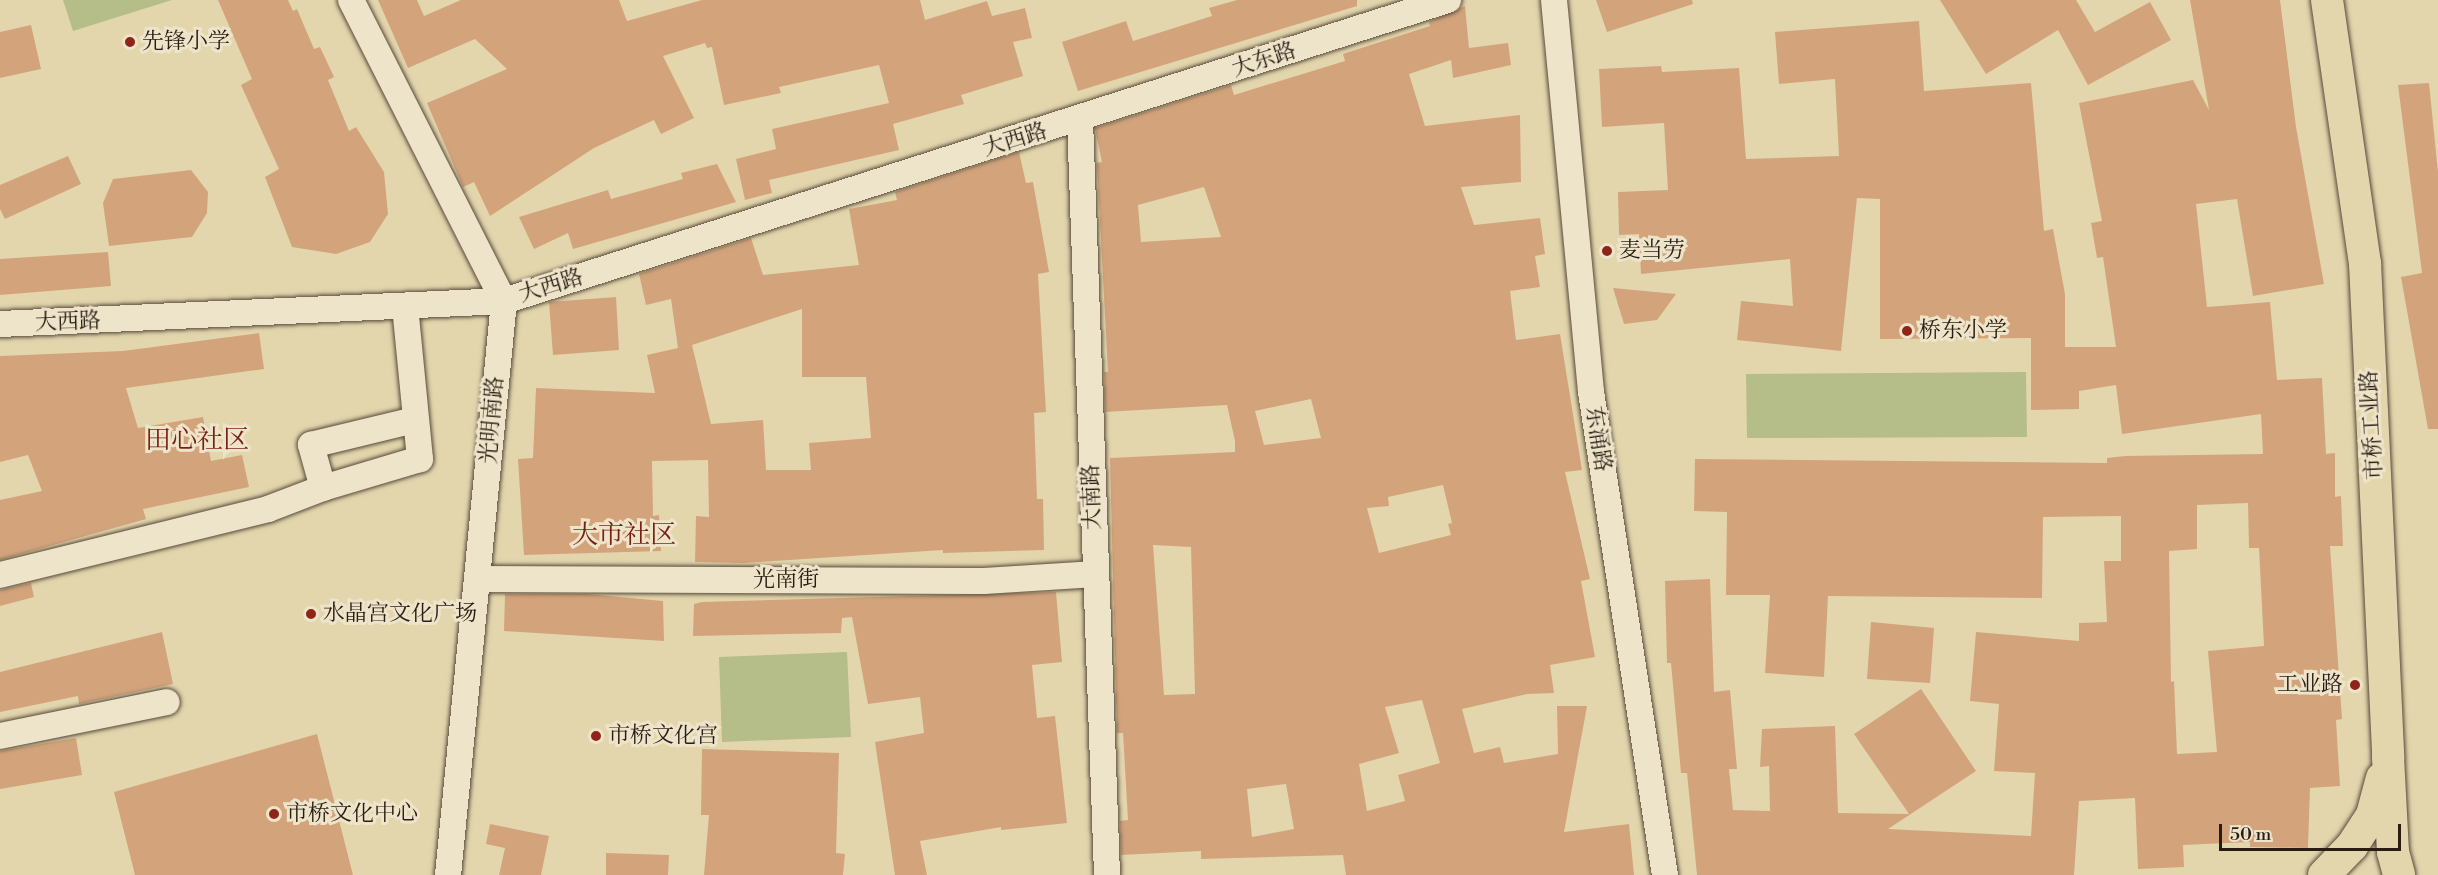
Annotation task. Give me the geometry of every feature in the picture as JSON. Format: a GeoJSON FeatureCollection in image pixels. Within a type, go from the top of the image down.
{"type":"FeatureCollection","features":[{"type":"Feature","properties":{"kind":"main road","name":"市桥工业路"},"geometry":{"type":"LineString","coordinates":[[2327,0],[2365,263],[2394,867]]}},
{"type":"Feature","properties":{"kind":"main road"},"geometry":{"type":"LineString","coordinates":[[2324,875],[2352,846],[2372,815],[2388,757]]}},
{"type":"Feature","properties":{"kind":"street"},"geometry":{"type":"LineString","coordinates":[[351,0],[504,301]]}},
{"type":"Feature","properties":{"kind":"street","name":"大东路"},"geometry":{"type":"LineString","coordinates":[[1080,120],[1448,0]]}},
{"type":"Feature","properties":{"kind":"street","name":"东涌路"},"geometry":{"type":"LineString","coordinates":[[1554,0],[1591,392],[1665,875]]}},
{"type":"Feature","properties":{"kind":"street","name":"大西路"},"geometry":{"type":"LineString","coordinates":[[0,324],[504,301],[1080,120]]}},
{"type":"Feature","properties":{"kind":"street","name":"大南路"},"geometry":{"type":"LineString","coordinates":[[1080,120],[1107,875]]}},
{"type":"Feature","properties":{"kind":"street","name":"光明南路"},"geometry":{"type":"LineString","coordinates":[[448,875],[504,301]]}},
{"type":"Feature","properties":{"kind":"street"},"geometry":{"type":"LineString","coordinates":[[0,575],[268,509],[322,488],[420,459],[414,420],[405,306]]}},
{"type":"Feature","properties":{"kind":"street"},"geometry":{"type":"LineString","coordinates":[[322,488],[311,445],[414,420]]}},
{"type":"Feature","properties":{"kind":"street","name":"光南街"},"geometry":{"type":"LineString","coordinates":[[477,579],[984,581],[1096,574]]}},
{"type":"Feature","properties":{"kind":"street"},"geometry":{"type":"LineString","coordinates":[[0,736],[167,702]]}},
{"type":"Feature","properties":{"kind":"green space"},"geometry":{"type":"Polygon","coordinates":[[[63,0],[172,0],[73,31],[63,0]]]}},
{"type":"Feature","properties":{"kind":"green space"},"geometry":{"type":"Polygon","coordinates":[[[2026,372],[2027,437],[1747,438],[1746,374],[2026,372]]]}},
{"type":"Feature","properties":{"kind":"green space"},"geometry":{"type":"Polygon","coordinates":[[[847,652],[851,737],[722,742],[719,657],[847,652]]]}},
{"type":"Feature","properties":{"kind":"building"},"geometry":{"type":"Polygon","coordinates":[[[218,0],[288,0],[293,11],[297,9],[314,49],[320,47],[334,77],[328,80],[349,131],[356,127],[384,172],[388,214],[370,242],[336,254],[292,247],[265,177],[279,169],[241,85],[252,79],[218,0]]]}},
{"type":"Feature","properties":{"kind":"building"},"geometry":{"type":"Polygon","coordinates":[[[378,0],[417,0],[424,16],[461,0],[619,0],[627,21],[702,0],[920,0],[925,20],[987,1],[992,16],[1025,8],[1032,38],[1013,42],[1023,76],[961,95],[964,104],[893,124],[899,150],[769,180],[772,193],[745,200],[736,159],[776,149],[772,129],[889,103],[879,65],[779,87],[781,93],[724,105],[712,47],[707,48],[705,43],[663,56],[694,118],[661,134],[654,120],[594,148],[490,216],[474,182],[463,187],[427,103],[507,69],[475,39],[408,68],[378,0]]]}},
{"type":"Feature","properties":{"kind":"building"},"geometry":{"type":"Polygon","coordinates":[[[1237,0],[1357,0],[1357,6],[1078,91],[1062,42],[1126,21],[1133,41],[1212,16],[1209,8],[1237,0]]]}},
{"type":"Feature","properties":{"kind":"building"},"geometry":{"type":"Polygon","coordinates":[[[1596,0],[1692,0],[1693,4],[1607,32],[1596,0]]]}},
{"type":"Feature","properties":{"kind":"building"},"geometry":{"type":"Polygon","coordinates":[[[1940,0],[2076,0],[2095,32],[2150,2],[2171,40],[2088,85],[2058,30],[1986,74],[1940,0]]]}},
{"type":"Feature","properties":{"kind":"building"},"geometry":{"type":"Polygon","coordinates":[[[2190,0],[2280,0],[2296,127],[2324,284],[2253,296],[2237,199],[2196,204],[2207,307],[2270,302],[2277,380],[2322,378],[2326,454],[2335,453],[2335,497],[2341,496],[2343,546],[2330,546],[2342,719],[2336,720],[2340,786],[2310,788],[2308,848],[2250,847],[2250,842],[2183,845],[2184,867],[2138,869],[2135,798],[2079,801],[2074,875],[1697,875],[1687,773],[1681,773],[1671,663],[1667,663],[1665,581],[1710,579],[1714,692],[1730,690],[1737,769],[1729,769],[1733,810],[1770,811],[1769,766],[1760,767],[1762,729],[1835,726],[1838,813],[1909,814],[1854,734],[1921,689],[1976,771],[1888,829],[2031,836],[2035,773],[1994,771],[1999,704],[1970,701],[1976,632],[2079,641],[2079,623],[2107,622],[2104,561],[2121,561],[2121,516],[2043,517],[2042,598],[1828,596],[1824,677],[1765,673],[1770,595],[1726,595],[1727,512],[1694,511],[1695,459],[2107,463],[2107,458],[2125,456],[2263,454],[2261,414],[2122,434],[2116,385],[2079,391],[2079,409],[2031,410],[2031,338],[1880,339],[1880,199],[1857,198],[1841,351],[1737,340],[1741,301],[1793,306],[1790,259],[1641,274],[1639,234],[1619,235],[1618,192],[1668,190],[1664,123],[1602,127],[1599,69],[1661,66],[1662,72],[1739,68],[1746,159],[1839,156],[1835,79],[1779,84],[1775,32],[1919,21],[1924,91],[2031,83],[2044,231],[2053,229],[2065,294],[2065,347],[2116,347],[2103,257],[2097,258],[2091,223],[2102,221],[2079,103],[2193,80],[2209,110],[2190,0]],[[2248,503],[2197,505],[2197,549],[2169,551],[2171,682],[2174,681],[2177,754],[2217,752],[2208,651],[2264,646],[2259,548],[2249,548],[2248,503]]]}},
{"type":"Feature","properties":{"kind":"building"},"geometry":{"type":"Polygon","coordinates":[[[1465,6],[1469,48],[1508,43],[1511,65],[1453,78],[1451,60],[1409,74],[1425,126],[1520,115],[1521,182],[1461,187],[1474,225],[1540,218],[1545,254],[1535,256],[1540,287],[1510,291],[1516,340],[1560,334],[1582,470],[1565,472],[1590,579],[1581,581],[1595,657],[1550,665],[1554,693],[1527,694],[1462,709],[1474,753],[1500,747],[1504,763],[1558,754],[1557,706],[1587,706],[1564,832],[1629,824],[1634,875],[1346,875],[1343,855],[1201,859],[1201,851],[1121,855],[1120,821],[1128,820],[1123,733],[1117,733],[1110,458],[1235,452],[1235,441],[1227,405],[1105,412],[1104,372],[1108,372],[1097,163],[1102,162],[1095,128],[1231,85],[1234,95],[1345,61],[1343,54],[1430,26],[1429,22],[1465,6]],[[1204,187],[1138,205],[1141,242],[1221,237],[1204,187]],[[1311,399],[1255,411],[1264,445],[1321,438],[1311,399]],[[1443,485],[1388,497],[1389,506],[1367,508],[1379,553],[1451,535],[1448,524],[1452,523],[1443,485]],[[1153,545],[1164,695],[1195,694],[1191,547],[1153,545]],[[1422,700],[1385,707],[1399,753],[1359,764],[1367,811],[1405,801],[1398,775],[1440,763],[1422,700]],[[1286,784],[1247,789],[1252,837],[1294,829],[1286,784]]]}},
{"type":"Feature","properties":{"kind":"building"},"geometry":{"type":"Polygon","coordinates":[[[31,25],[41,69],[0,78],[0,32],[31,25]]]}},
{"type":"Feature","properties":{"kind":"building"},"geometry":{"type":"Polygon","coordinates":[[[2429,83],[2438,172],[2438,429],[2428,429],[2401,277],[2422,273],[2398,85],[2429,83]]]}},
{"type":"Feature","properties":{"kind":"building"},"geometry":{"type":"Polygon","coordinates":[[[1019,152],[1026,183],[1033,182],[1049,272],[1038,274],[1046,412],[1034,413],[1037,499],[1043,499],[1044,550],[943,553],[943,550],[743,563],[695,562],[696,516],[709,517],[708,460],[652,461],[653,516],[659,515],[661,551],[524,555],[518,459],[533,458],[536,388],[655,393],[647,355],[678,348],[671,299],[646,305],[639,274],[751,238],[763,275],[859,265],[849,209],[897,200],[895,192],[1019,152]],[[802,309],[692,345],[711,424],[763,420],[766,470],[811,470],[809,443],[871,438],[866,377],[802,377],[802,309]]]}},
{"type":"Feature","properties":{"kind":"building"},"geometry":{"type":"Polygon","coordinates":[[[68,156],[81,184],[5,219],[0,209],[0,185],[68,156]]]}},
{"type":"Feature","properties":{"kind":"building"},"geometry":{"type":"Polygon","coordinates":[[[717,164],[736,202],[573,249],[568,233],[534,249],[519,217],[608,190],[611,199],[683,179],[681,173],[717,164]]]}},
{"type":"Feature","properties":{"kind":"building"},"geometry":{"type":"Polygon","coordinates":[[[191,170],[208,192],[207,213],[192,237],[109,246],[103,203],[113,179],[191,170]]]}},
{"type":"Feature","properties":{"kind":"building"},"geometry":{"type":"Polygon","coordinates":[[[108,252],[111,286],[0,295],[0,259],[108,252]]]}},
{"type":"Feature","properties":{"kind":"building"},"geometry":{"type":"Polygon","coordinates":[[[1613,288],[1676,294],[1657,320],[1624,324],[1613,288]]]}},
{"type":"Feature","properties":{"kind":"building"},"geometry":{"type":"Polygon","coordinates":[[[616,297],[619,350],[553,355],[549,302],[616,297]]]}},
{"type":"Feature","properties":{"kind":"building"},"geometry":{"type":"Polygon","coordinates":[[[259,333],[264,369],[126,388],[138,428],[203,417],[211,461],[242,455],[249,487],[143,509],[146,519],[0,560],[0,500],[42,491],[28,455],[0,462],[0,356],[123,351],[259,333]]]}},
{"type":"Feature","properties":{"kind":"building"},"geometry":{"type":"Polygon","coordinates":[[[31,583],[34,597],[0,606],[0,590],[31,583]]]}},
{"type":"Feature","properties":{"kind":"building"},"geometry":{"type":"Polygon","coordinates":[[[1056,592],[1062,662],[1032,665],[1037,718],[1055,716],[1067,823],[1001,830],[1001,827],[920,841],[927,875],[895,875],[875,742],[924,733],[920,697],[868,704],[852,617],[842,618],[841,633],[693,636],[694,604],[702,602],[1056,592]]]}},
{"type":"Feature","properties":{"kind":"building"},"geometry":{"type":"Polygon","coordinates":[[[505,594],[587,594],[663,601],[664,641],[504,631],[505,594]]]}},
{"type":"Feature","properties":{"kind":"building"},"geometry":{"type":"Polygon","coordinates":[[[1871,622],[1934,628],[1930,683],[1867,679],[1871,622]]]}},
{"type":"Feature","properties":{"kind":"building"},"geometry":{"type":"Polygon","coordinates":[[[162,632],[173,684],[79,704],[78,696],[0,712],[0,672],[162,632]]]}},
{"type":"Feature","properties":{"kind":"building"},"geometry":{"type":"Polygon","coordinates":[[[317,734],[353,875],[135,875],[114,792],[317,734]]]}},
{"type":"Feature","properties":{"kind":"building"},"geometry":{"type":"Polygon","coordinates":[[[76,738],[82,775],[0,789],[0,751],[76,738]]]}},
{"type":"Feature","properties":{"kind":"building"},"geometry":{"type":"Polygon","coordinates":[[[702,749],[839,753],[836,853],[845,854],[843,875],[704,875],[709,815],[701,815],[702,749]]]}},
{"type":"Feature","properties":{"kind":"building"},"geometry":{"type":"Polygon","coordinates":[[[490,824],[549,836],[541,875],[499,875],[505,848],[486,844],[490,824]]]}},
{"type":"Feature","properties":{"kind":"building"},"geometry":{"type":"Polygon","coordinates":[[[606,853],[669,855],[668,875],[606,875],[606,853]]]}},
{"type":"Feature","properties":{"kind":"place","name":"先锋小学"},"geometry":{"type":"Point","coordinates":[130,42]}},
{"type":"Feature","properties":{"kind":"place","name":"麦当劳"},"geometry":{"type":"Point","coordinates":[1607,251]}},
{"type":"Feature","properties":{"kind":"place","name":"桥东小学"},"geometry":{"type":"Point","coordinates":[1907,331]}},
{"type":"Feature","properties":{"kind":"place","name":"水晶宫文化广场"},"geometry":{"type":"Point","coordinates":[311,614]}},
{"type":"Feature","properties":{"kind":"place","name":"工业路"},"geometry":{"type":"Point","coordinates":[2355,685]}},
{"type":"Feature","properties":{"kind":"place","name":"市桥文化宫"},"geometry":{"type":"Point","coordinates":[596,736]}},
{"type":"Feature","properties":{"kind":"place","name":"市桥文化中心"},"geometry":{"type":"Point","coordinates":[274,814]}},
{"type":"Feature","properties":{"kind":"district","name":"田心社区"},"geometry":{"type":"Point","coordinates":[197,441]}},
{"type":"Feature","properties":{"kind":"district","name":"大市社区"},"geometry":{"type":"Point","coordinates":[624,536]}}]}
